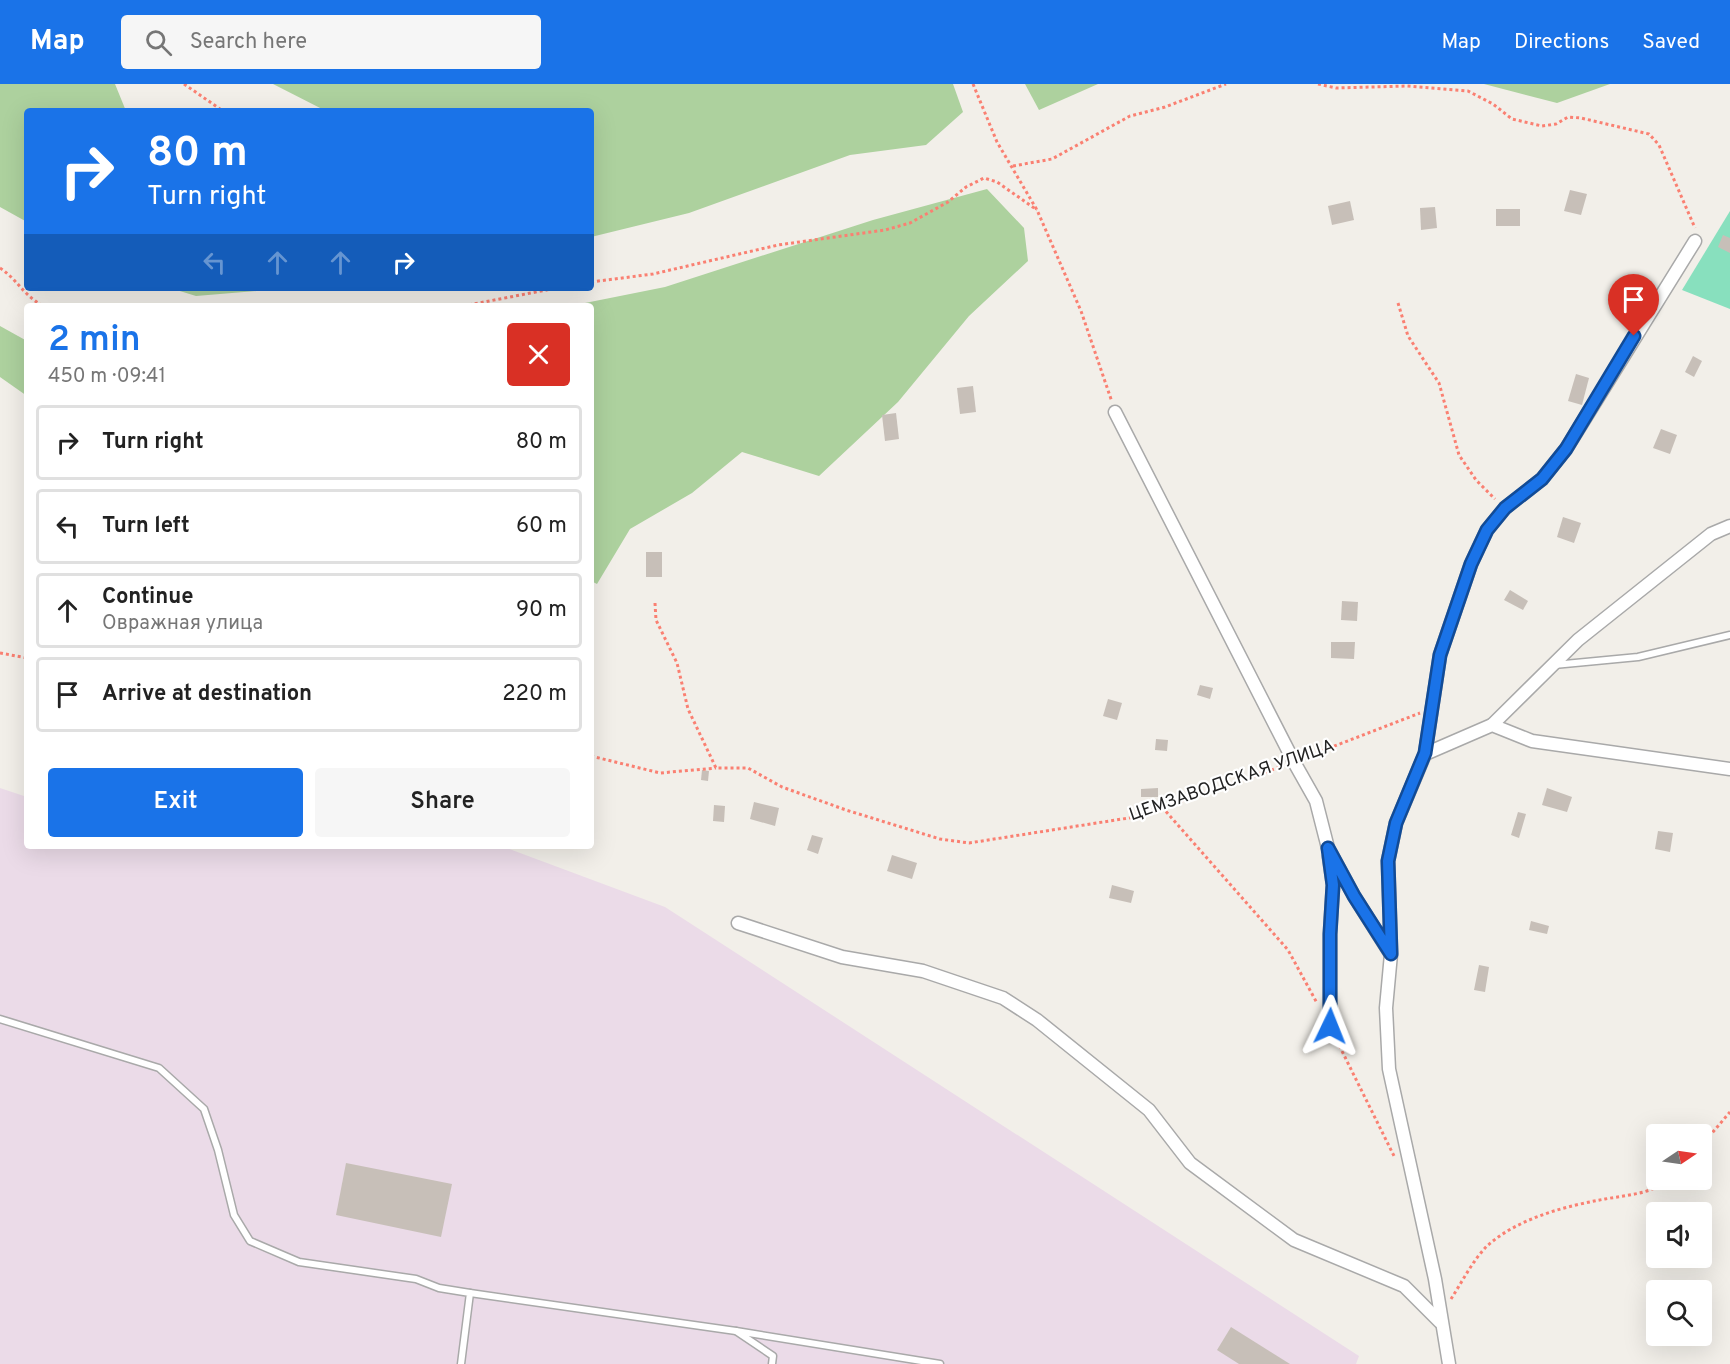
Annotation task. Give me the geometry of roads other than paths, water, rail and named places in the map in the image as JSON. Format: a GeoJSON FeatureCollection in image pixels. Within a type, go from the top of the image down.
{"type":"FeatureCollection","features":[{"type":"Feature","properties":{"kind":"street"},"geometry":{"type":"LineString","coordinates":[[1449,1364],[1440,1322],[1435,1279],[1389,1069],[1386,1008],[1391,954],[1388,861],[1396,823],[1425,753],[1440,655],[1471,564],[1487,530],[1505,508],[1542,479],[1566,449],[1695,241]]}},
{"type":"Feature","properties":{"kind":"street"},"geometry":{"type":"LineString","coordinates":[[1115,412],[1316,801],[1328,848],[1333,885],[1330,934],[1330,1026]]}},
{"type":"Feature","properties":{"kind":"street"},"geometry":{"type":"LineString","coordinates":[[1425,753],[1492,724],[1578,640],[1711,534],[1730,526]]}},
{"type":"Feature","properties":{"kind":"street"},"geometry":{"type":"LineString","coordinates":[[1492,724],[1532,741],[1730,769]]}},
{"type":"Feature","properties":{"kind":"street"},"geometry":{"type":"LineString","coordinates":[[1328,848],[1354,896],[1391,954]]}},
{"type":"Feature","properties":{"kind":"street"},"geometry":{"type":"LineString","coordinates":[[738,922],[842,957],[923,971],[1003,999],[1037,1020],[1149,1110],[1190,1163],[1294,1240],[1404,1286],[1440,1322]]}},
{"type":"Feature","properties":{"kind":"lane"},"geometry":{"type":"LineString","coordinates":[[1551,665],[1638,657],[1730,635]]}},
{"type":"Feature","properties":{"kind":"lane"},"geometry":{"type":"LineString","coordinates":[[0,1019],[159,1068],[204,1109],[218,1150],[234,1215],[250,1241],[299,1262],[416,1279],[439,1288],[470,1293],[736,1331],[940,1364]]}},
{"type":"Feature","properties":{"kind":"lane"},"geometry":{"type":"LineString","coordinates":[[461,1364],[470,1293]]}},
{"type":"Feature","properties":{"kind":"lane"},"geometry":{"type":"LineString","coordinates":[[736,1331],[773,1356],[772,1364]]}}]}
